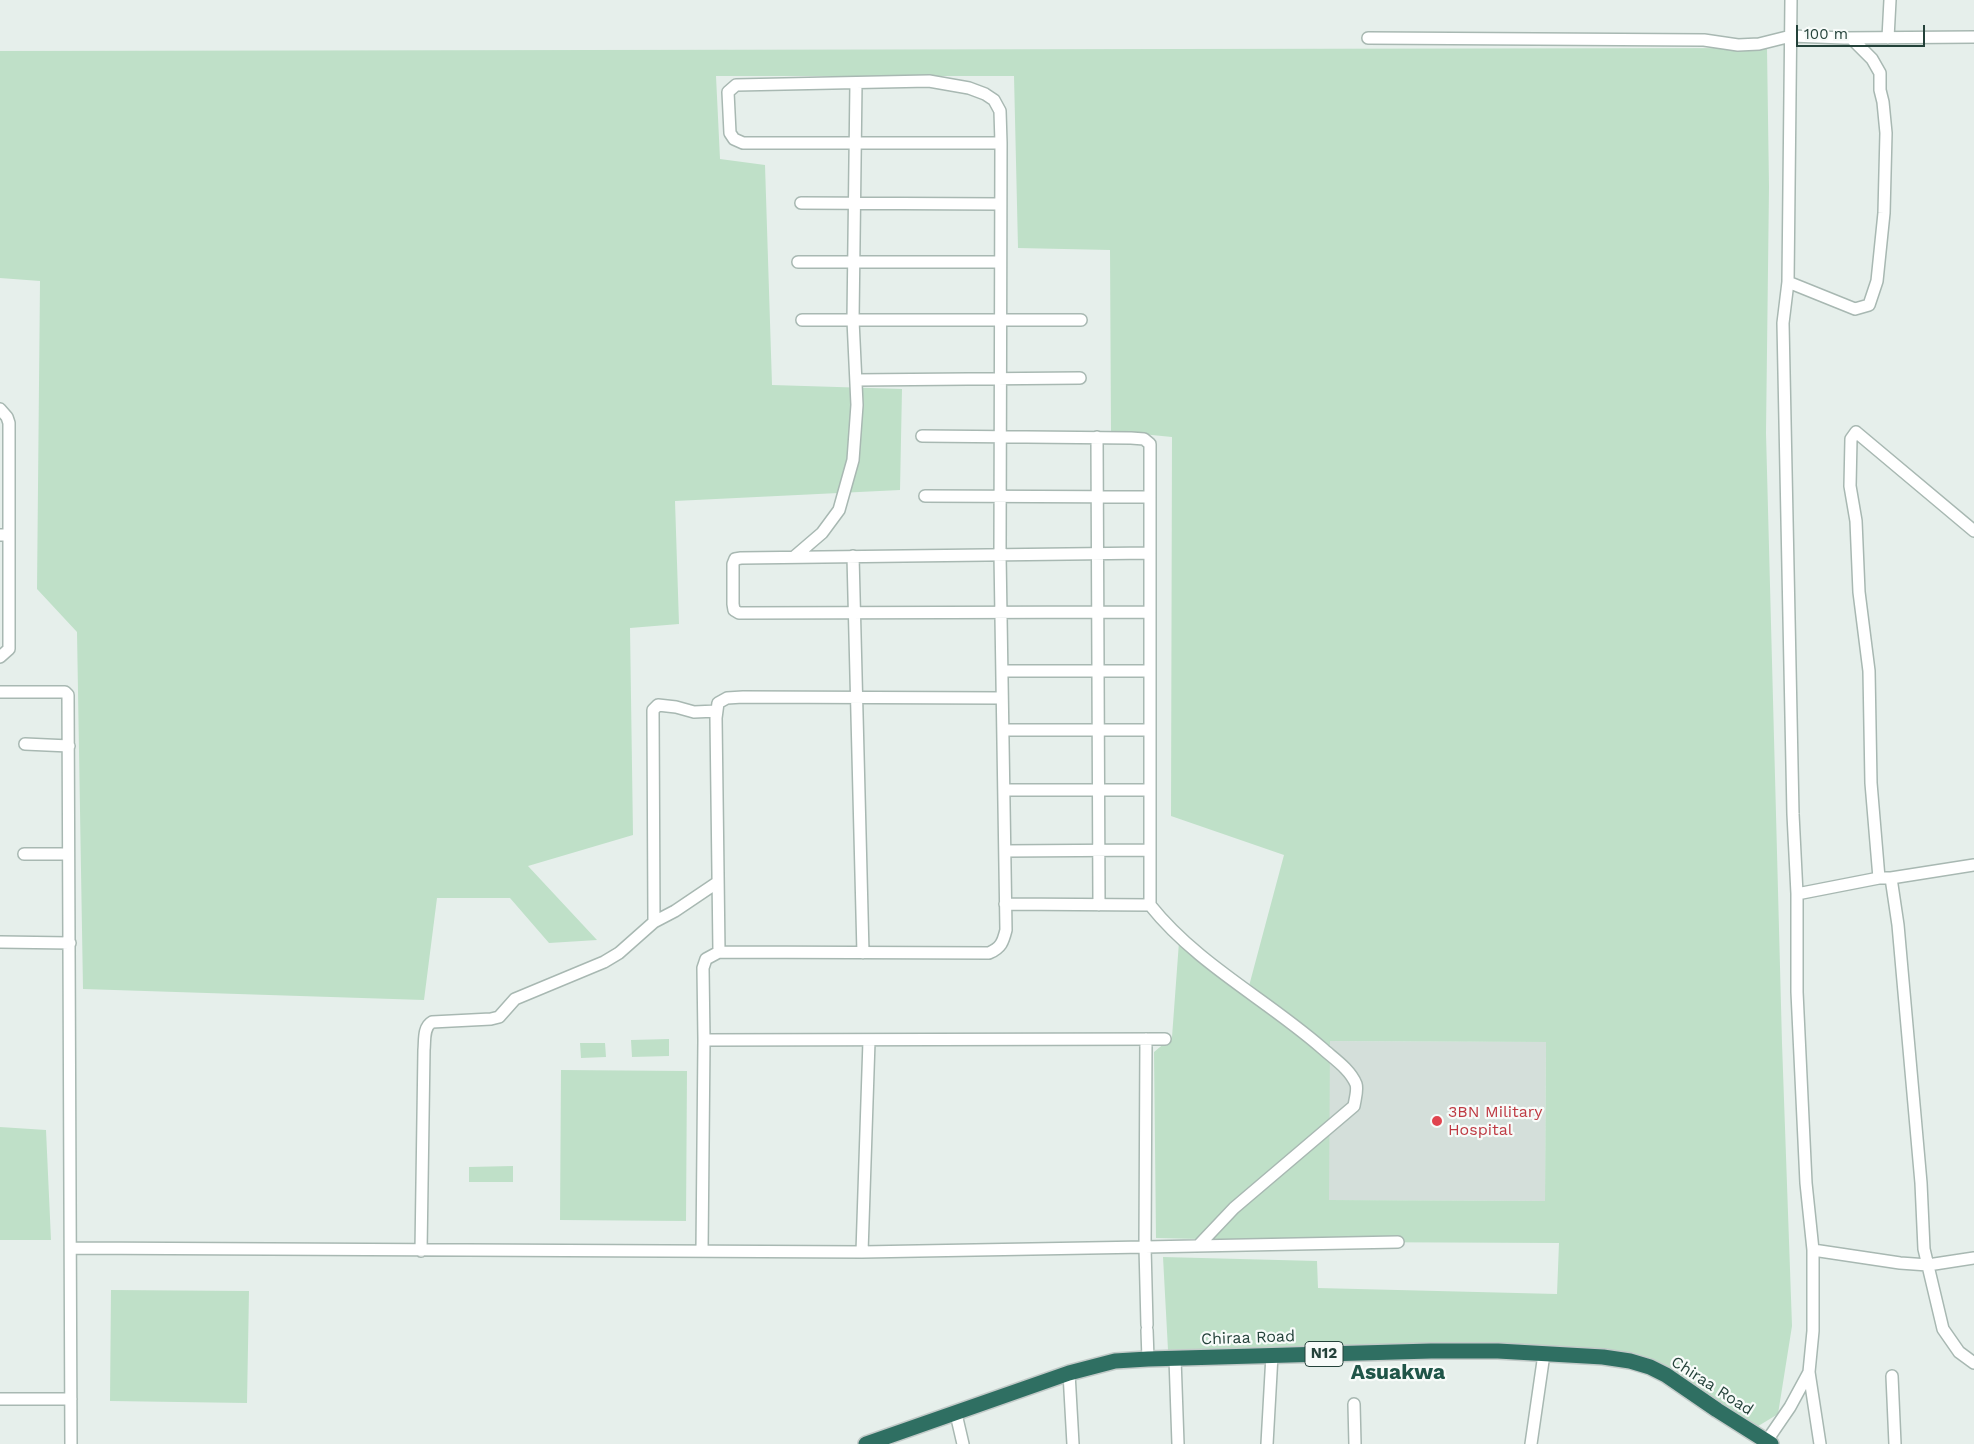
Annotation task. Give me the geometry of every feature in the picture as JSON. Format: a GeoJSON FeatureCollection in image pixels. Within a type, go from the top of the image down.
{"type":"FeatureCollection","features":[{"type":"Feature","properties":{"kind":"highway","name":"Chiraa Road"},"geometry":{"type":"LineString","coordinates":[[874,1443],[1069,1373],[1115,1361],[1422,1351],[1498,1351],[1603,1358],[1630,1361],[1650,1367],[1666,1374],[1769,1443]]}},
{"type":"Feature","properties":{"kind":"street"},"geometry":{"type":"LineString","coordinates":[[1791,0],[1788,282],[1783,323],[1793,814],[1797,894],[1797,992],[1806,1183],[1813,1250],[1813,1331],[1809,1372],[1820,1444]]}},
{"type":"Feature","properties":{"kind":"street"},"geometry":{"type":"LineString","coordinates":[[1888,38],[1890,0]]}},
{"type":"Feature","properties":{"kind":"street"},"geometry":{"type":"LineString","coordinates":[[1368,38],[1704,40],[1738,45],[1759,44],[1791,36],[1851,38],[1974,37]]}},
{"type":"Feature","properties":{"kind":"street"},"geometry":{"type":"LineString","coordinates":[[1788,282],[1855,309],[1868,305],[1877,281],[1884,213],[1886,133],[1880,90],[1880,73],[1872,59],[1851,38]]}},
{"type":"Feature","properties":{"kind":"street"},"geometry":{"type":"LineString","coordinates":[[702,1251],[703,968],[706,960],[719,952],[989,953],[997,950],[1003,943],[1006,930],[1000,554],[1001,143],[1000,111],[994,100],[985,94],[969,88],[929,81],[736,86],[728,92],[730,133],[734,139],[743,143],[1001,143]]}},
{"type":"Feature","properties":{"kind":"street"},"geometry":{"type":"LineString","coordinates":[[794,557],[822,533],[838,510],[853,460],[857,405],[853,320],[856,83]]}},
{"type":"Feature","properties":{"kind":"street"},"geometry":{"type":"LineString","coordinates":[[801,203],[1000,204]]}},
{"type":"Feature","properties":{"kind":"street"},"geometry":{"type":"LineString","coordinates":[[798,262],[1000,262]]}},
{"type":"Feature","properties":{"kind":"street"},"geometry":{"type":"LineString","coordinates":[[802,320],[1081,320]]}},
{"type":"Feature","properties":{"kind":"street"},"geometry":{"type":"LineString","coordinates":[[856,380],[1080,378]]}},
{"type":"Feature","properties":{"kind":"street"},"geometry":{"type":"LineString","coordinates":[[0,409],[7,417],[9,423],[5,478],[4,597],[10,649],[0,657]]}},
{"type":"Feature","properties":{"kind":"street"},"geometry":{"type":"LineString","coordinates":[[1879,878],[1871,783],[1868,671],[1859,592],[1856,521],[1850,486],[1850,439],[1856,432],[1974,531]]}},
{"type":"Feature","properties":{"kind":"street"},"geometry":{"type":"LineString","coordinates":[[922,436],[1131,438],[1144,440],[1150,444],[1150,905],[1162,921],[1196,952],[1306,1034],[1347,1070],[1356,1084],[1354,1106],[1234,1208],[1198,1246]]}},
{"type":"Feature","properties":{"kind":"street"},"geometry":{"type":"LineString","coordinates":[[1097,438],[1100,905]]}},
{"type":"Feature","properties":{"kind":"street"},"geometry":{"type":"LineString","coordinates":[[925,496],[1150,497]]}},
{"type":"Feature","properties":{"kind":"street"},"geometry":{"type":"LineString","coordinates":[[1150,553],[794,557],[734,559],[733,564],[733,604],[734,610],[739,613],[1002,614],[1150,612]]}},
{"type":"Feature","properties":{"kind":"street"},"geometry":{"type":"LineString","coordinates":[[853,556],[863,952]]}},
{"type":"Feature","properties":{"kind":"street"},"geometry":{"type":"LineString","coordinates":[[1002,671],[1150,671]]}},
{"type":"Feature","properties":{"kind":"street"},"geometry":{"type":"LineString","coordinates":[[0,692],[68,693],[72,1248],[71,1444]]}},
{"type":"Feature","properties":{"kind":"street"},"geometry":{"type":"LineString","coordinates":[[719,952],[718,703],[727,698],[1002,698]]}},
{"type":"Feature","properties":{"kind":"street"},"geometry":{"type":"LineString","coordinates":[[654,922],[654,710],[658,705],[694,712],[717,711]]}},
{"type":"Feature","properties":{"kind":"street"},"geometry":{"type":"LineString","coordinates":[[1003,730],[1150,730]]}},
{"type":"Feature","properties":{"kind":"street"},"geometry":{"type":"LineString","coordinates":[[25,744],[69,746]]}},
{"type":"Feature","properties":{"kind":"street"},"geometry":{"type":"LineString","coordinates":[[1004,790],[1150,790]]}},
{"type":"Feature","properties":{"kind":"street"},"geometry":{"type":"LineString","coordinates":[[1005,851],[1150,850]]}},
{"type":"Feature","properties":{"kind":"street"},"geometry":{"type":"LineString","coordinates":[[24,854],[68,854]]}},
{"type":"Feature","properties":{"kind":"street"},"geometry":{"type":"LineString","coordinates":[[1797,894],[1879,878],[1891,878],[1974,865]]}},
{"type":"Feature","properties":{"kind":"street"},"geometry":{"type":"LineString","coordinates":[[1891,878],[1898,925],[1921,1183],[1924,1249],[1943,1330],[1959,1352],[1974,1363]]}},
{"type":"Feature","properties":{"kind":"street"},"geometry":{"type":"LineString","coordinates":[[421,1251],[424,1050],[428,1024],[432,1022],[499,1017],[515,999],[604,962],[619,953],[654,922],[675,911],[718,882]]}},
{"type":"Feature","properties":{"kind":"street"},"geometry":{"type":"LineString","coordinates":[[1005,904],[1150,905]]}},
{"type":"Feature","properties":{"kind":"street"},"geometry":{"type":"LineString","coordinates":[[0,942],[70,943]]}},
{"type":"Feature","properties":{"kind":"street"},"geometry":{"type":"LineString","coordinates":[[1146,1039],[1145,1247],[1148,1359]]}},
{"type":"Feature","properties":{"kind":"street"},"geometry":{"type":"LineString","coordinates":[[704,1040],[1165,1039]]}},
{"type":"Feature","properties":{"kind":"street"},"geometry":{"type":"LineString","coordinates":[[862,1252],[869,1041]]}},
{"type":"Feature","properties":{"kind":"street"},"geometry":{"type":"LineString","coordinates":[[72,1248],[862,1252],[1398,1242]]}},
{"type":"Feature","properties":{"kind":"street"},"geometry":{"type":"LineString","coordinates":[[1813,1250],[1900,1263],[1928,1265],[1974,1258]]}},
{"type":"Feature","properties":{"kind":"street"},"geometry":{"type":"LineString","coordinates":[[1531,1444],[1544,1354]]}},
{"type":"Feature","properties":{"kind":"street"},"geometry":{"type":"LineString","coordinates":[[1267,1444],[1272,1355]]}},
{"type":"Feature","properties":{"kind":"street"},"geometry":{"type":"LineString","coordinates":[[1175,1358],[1178,1444]]}},
{"type":"Feature","properties":{"kind":"street"},"geometry":{"type":"LineString","coordinates":[[1769,1443],[1809,1372]]}},
{"type":"Feature","properties":{"kind":"street"},"geometry":{"type":"LineString","coordinates":[[1069,1373],[1073,1444]]}},
{"type":"Feature","properties":{"kind":"street"},"geometry":{"type":"LineString","coordinates":[[1892,1376],[1895,1444]]}},
{"type":"Feature","properties":{"kind":"street"},"geometry":{"type":"LineString","coordinates":[[0,1399],[71,1399]]}},
{"type":"Feature","properties":{"kind":"street"},"geometry":{"type":"LineString","coordinates":[[1354,1404],[1355,1444]]}},
{"type":"Feature","properties":{"kind":"street"},"geometry":{"type":"LineString","coordinates":[[956,1414],[963,1444]]}},
{"type":"Feature","properties":{"kind":"shaded area","name":"3BN Military Hospital"},"geometry":{"type":"Polygon","coordinates":[[[1329,1041],[1546,1042],[1545,1201],[1329,1200],[1329,1041]]]}},
{"type":"Feature","properties":{"kind":"green space"},"geometry":{"type":"Polygon","coordinates":[[[1767,48],[1769,187],[1766,433],[1782,1043],[1792,1326],[1778,1414],[1755,1428],[1635,1356],[1550,1346],[1336,1345],[1168,1350],[1163,1257],[1317,1261],[1318,1288],[1557,1294],[1559,1243],[1328,1242],[1156,1238],[1154,1052],[1172,1037],[1179,942],[1249,986],[1284,855],[1171,816],[1172,437],[1111,431],[1110,250],[1018,248],[1014,76],[716,76],[720,159],[765,165],[772,385],[902,389],[900,490],[675,501],[679,624],[630,628],[633,835],[528,866],[597,940],[549,943],[510,898],[437,898],[424,1000],[83,989],[77,632],[37,589],[40,281],[0,278],[0,51],[1767,48]],[[1330,1041],[1329,1200],[1545,1201],[1546,1042],[1330,1041]]]}},
{"type":"Feature","properties":{"kind":"green space"},"geometry":{"type":"Polygon","coordinates":[[[669,1039],[669,1056],[632,1057],[631,1040],[669,1039]]]}},
{"type":"Feature","properties":{"kind":"green space"},"geometry":{"type":"Polygon","coordinates":[[[580,1043],[605,1043],[606,1057],[581,1058],[580,1043]]]}},
{"type":"Feature","properties":{"kind":"green space"},"geometry":{"type":"Polygon","coordinates":[[[561,1070],[687,1071],[686,1221],[560,1220],[561,1070]]]}},
{"type":"Feature","properties":{"kind":"green space"},"geometry":{"type":"Polygon","coordinates":[[[0,1127],[46,1130],[51,1240],[0,1240],[0,1127]]]}},
{"type":"Feature","properties":{"kind":"green space"},"geometry":{"type":"Polygon","coordinates":[[[513,1166],[513,1182],[469,1182],[469,1167],[513,1166]]]}},
{"type":"Feature","properties":{"kind":"green space"},"geometry":{"type":"Polygon","coordinates":[[[111,1290],[249,1291],[247,1403],[110,1401],[111,1290]]]}},
{"type":"Feature","properties":{"kind":"place","name":"3BN Military Hospital"},"geometry":{"type":"Point","coordinates":[1437,1121]}},
{"type":"Feature","properties":{"kind":"district","name":"Asuakwa"},"geometry":{"type":"Point","coordinates":[1398,1373]}}]}
